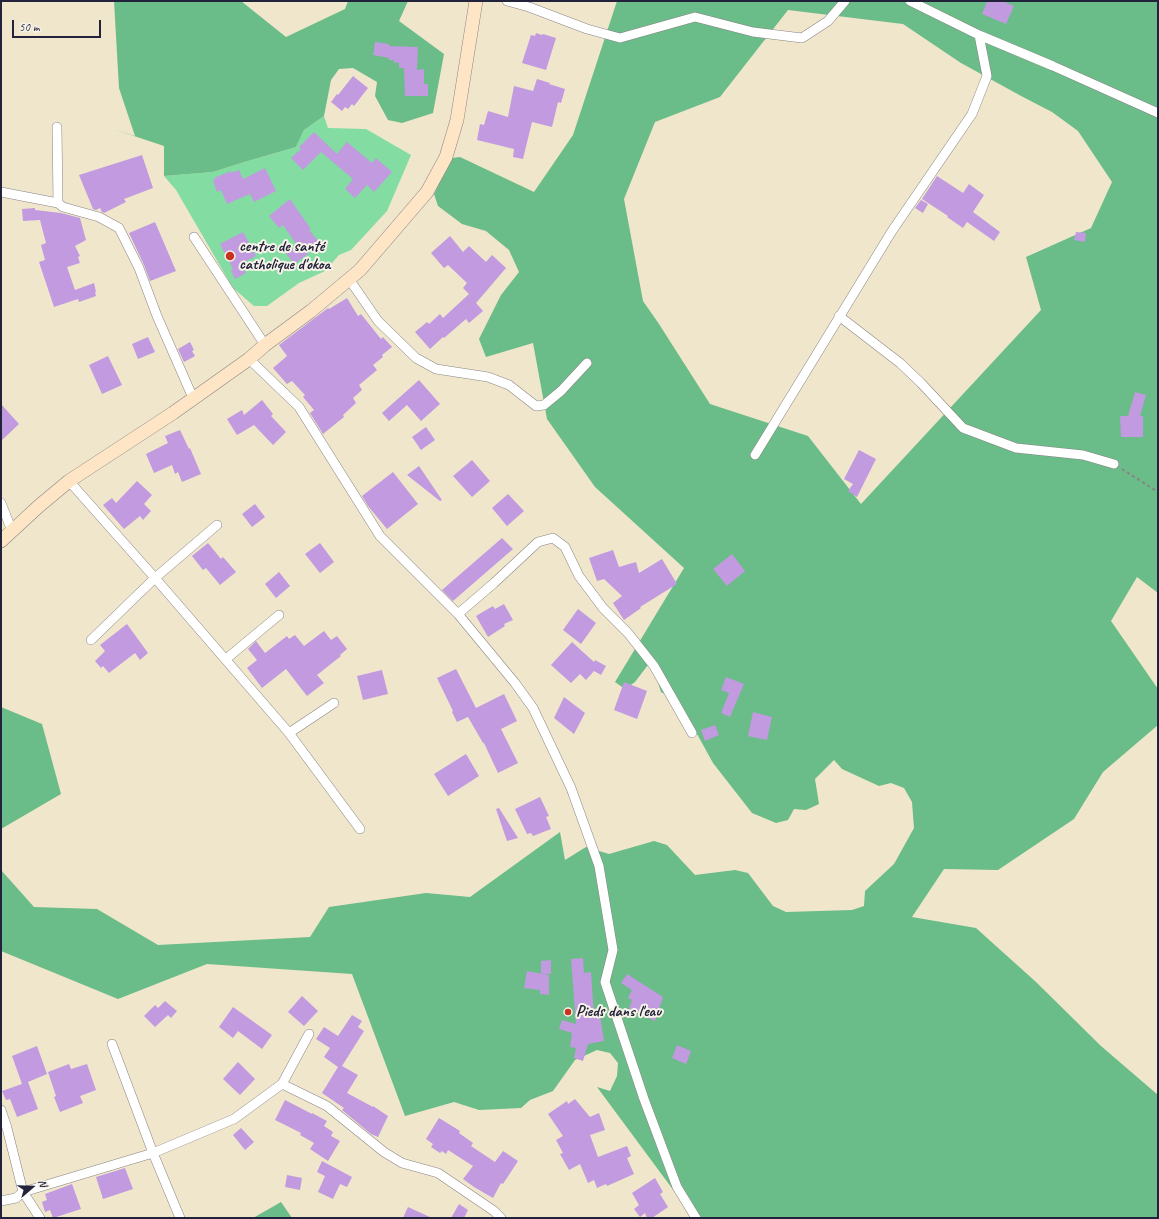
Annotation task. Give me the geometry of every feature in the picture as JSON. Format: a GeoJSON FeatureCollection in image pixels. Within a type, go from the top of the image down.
{"type":"FeatureCollection","features":[{"type":"Feature","properties":{"kind":"main road"},"geometry":{"type":"LineString","coordinates":[[1,541],[69,481],[173,413],[249,359],[265,344],[311,311],[360,270],[427,192],[446,157],[457,120],[476,1]]}},
{"type":"Feature","properties":{"kind":"street"},"geometry":{"type":"LineString","coordinates":[[507,1],[620,38],[695,17],[753,32],[802,38],[828,21],[845,1]]}},
{"type":"Feature","properties":{"kind":"street"},"geometry":{"type":"LineString","coordinates":[[910,1],[979,35],[1158,113]]}},
{"type":"Feature","properties":{"kind":"street"},"geometry":{"type":"LineString","coordinates":[[755,455],[892,231],[972,114],[987,76],[979,35]]}},
{"type":"Feature","properties":{"kind":"street"},"geometry":{"type":"LineString","coordinates":[[57,127],[58,203]]}},
{"type":"Feature","properties":{"kind":"street"},"geometry":{"type":"LineString","coordinates":[[1,192],[58,203],[63,207],[98,216],[119,228],[139,268],[157,316],[193,398]]}},
{"type":"Feature","properties":{"kind":"street"},"geometry":{"type":"LineString","coordinates":[[194,237],[265,344]]}},
{"type":"Feature","properties":{"kind":"street"},"geometry":{"type":"LineString","coordinates":[[349,279],[378,321],[416,358],[436,369],[488,377],[509,385],[536,406],[544,405],[561,391],[587,363]]}},
{"type":"Feature","properties":{"kind":"street"},"geometry":{"type":"LineString","coordinates":[[839,316],[900,363],[963,428],[1016,448],[1083,455],[1114,464]]}},
{"type":"Feature","properties":{"kind":"street"},"geometry":{"type":"LineString","coordinates":[[249,359],[298,407],[380,536],[458,614],[515,683],[533,708],[571,788],[599,866],[614,950],[605,982],[644,1099],[677,1187],[696,1218]]}},
{"type":"Feature","properties":{"kind":"street"},"geometry":{"type":"LineString","coordinates":[[69,481],[226,659],[289,733],[360,829]]}},
{"type":"Feature","properties":{"kind":"street"},"geometry":{"type":"LineString","coordinates":[[1,504],[12,531]]}},
{"type":"Feature","properties":{"kind":"street"},"geometry":{"type":"LineString","coordinates":[[91,640],[155,578],[217,525]]}},
{"type":"Feature","properties":{"kind":"street"},"geometry":{"type":"LineString","coordinates":[[458,614],[494,584],[538,542],[553,538],[564,547],[579,576],[604,608],[628,633],[654,666],[692,733]]}},
{"type":"Feature","properties":{"kind":"street"},"geometry":{"type":"LineString","coordinates":[[226,659],[279,615]]}},
{"type":"Feature","properties":{"kind":"street"},"geometry":{"type":"LineString","coordinates":[[289,733],[334,703]]}},
{"type":"Feature","properties":{"kind":"street"},"geometry":{"type":"LineString","coordinates":[[1,1201],[16,1198],[23,1192],[153,1153],[234,1119],[282,1084],[308,1034]]}},
{"type":"Feature","properties":{"kind":"street"},"geometry":{"type":"LineString","coordinates":[[112,1044],[153,1153],[180,1218]]}},
{"type":"Feature","properties":{"kind":"street"},"geometry":{"type":"LineString","coordinates":[[282,1084],[326,1106],[384,1152],[402,1163],[438,1173],[494,1211],[501,1218]]}},
{"type":"Feature","properties":{"kind":"street"},"geometry":{"type":"LineString","coordinates":[[1,1110],[23,1192],[40,1218]]}},
{"type":"Feature","properties":{"kind":"path"},"geometry":{"type":"LineString","coordinates":[[1114,464],[1158,492]]}},
{"type":"Feature","properties":{"kind":"green space"},"geometry":{"type":"Polygon","coordinates":[[[114,1],[241,1],[286,37],[345,9],[348,1],[408,1],[399,21],[444,54],[433,113],[402,123],[388,120],[375,96],[377,82],[353,68],[339,69],[331,80],[324,116],[304,130],[296,147],[213,172],[164,176],[164,146],[113,129],[135,136],[119,88],[114,1]]]}},
{"type":"Feature","properties":{"kind":"green space"},"geometry":{"type":"Polygon","coordinates":[[[617,1],[1158,1],[1158,593],[1137,577],[1111,621],[1158,689],[1158,725],[1103,772],[1074,819],[998,870],[944,869],[912,917],[976,928],[1036,982],[1101,1046],[1158,1095],[1158,1218],[694,1218],[597,1087],[610,1091],[617,1076],[618,1063],[610,1053],[597,1050],[575,1060],[553,1091],[530,1100],[521,1108],[479,1110],[454,1102],[405,1116],[352,974],[207,964],[118,999],[1,951],[1,870],[34,907],[97,909],[158,945],[310,937],[329,907],[426,893],[470,897],[560,832],[565,860],[586,847],[609,854],[654,841],[667,845],[695,875],[735,870],[748,873],[773,906],[786,912],[852,910],[864,906],[865,891],[894,864],[914,828],[912,802],[904,788],[891,783],[879,786],[842,769],[834,760],[815,779],[819,804],[806,810],[794,809],[788,820],[776,823],[752,813],[713,763],[680,703],[661,692],[651,661],[635,682],[625,689],[615,682],[684,568],[595,487],[547,419],[533,343],[486,357],[479,339],[501,295],[519,272],[509,250],[486,231],[462,224],[438,206],[434,194],[444,170],[452,158],[460,157],[534,192],[573,135],[617,1]],[[788,10],[720,97],[655,122],[624,199],[643,301],[710,404],[808,436],[861,504],[1041,310],[1026,257],[1091,228],[1112,182],[1078,131],[1052,112],[961,63],[903,24],[788,10]]]}},
{"type":"Feature","properties":{"kind":"green space"},"geometry":{"type":"Polygon","coordinates":[[[324,116],[328,128],[366,129],[411,155],[387,211],[351,250],[339,255],[325,271],[299,283],[267,306],[254,306],[233,288],[176,190],[164,176],[213,172],[296,147],[304,130],[324,116]]]}},
{"type":"Feature","properties":{"kind":"green space"},"geometry":{"type":"Polygon","coordinates":[[[1,707],[42,724],[61,794],[1,829],[1,707]]]}},
{"type":"Feature","properties":{"kind":"green space"},"geometry":{"type":"Polygon","coordinates":[[[281,1202],[292,1218],[253,1218],[281,1202]]]}},
{"type":"Feature","properties":{"kind":"building"},"geometry":{"type":"Polygon","coordinates":[[[987,1],[1002,1],[1014,6],[1006,24],[982,14],[987,1]]]}},
{"type":"Feature","properties":{"kind":"building"},"geometry":{"type":"Polygon","coordinates":[[[536,33],[556,38],[546,70],[522,63],[531,35],[535,36],[536,33]]]}},
{"type":"Feature","properties":{"kind":"building"},"geometry":{"type":"Polygon","coordinates":[[[375,42],[389,44],[389,46],[418,47],[417,70],[424,69],[424,84],[428,84],[428,96],[405,96],[404,68],[399,68],[399,63],[393,62],[394,60],[373,55],[375,42]]]}},
{"type":"Feature","properties":{"kind":"building"},"geometry":{"type":"Polygon","coordinates":[[[353,76],[368,88],[354,106],[352,104],[348,109],[345,107],[342,111],[331,102],[353,76]]]}},
{"type":"Feature","properties":{"kind":"building"},"geometry":{"type":"Polygon","coordinates":[[[537,79],[565,89],[561,103],[558,102],[552,127],[532,122],[523,159],[513,157],[514,149],[477,140],[480,124],[484,125],[488,111],[508,117],[514,86],[533,91],[537,79]]]}},
{"type":"Feature","properties":{"kind":"building"},"geometry":{"type":"Polygon","coordinates":[[[314,132],[337,154],[347,142],[372,163],[376,158],[392,172],[374,192],[367,185],[355,198],[345,189],[353,179],[321,152],[303,170],[291,158],[301,149],[299,147],[314,132]]]}},
{"type":"Feature","properties":{"kind":"building"},"geometry":{"type":"Polygon","coordinates":[[[142,155],[153,188],[124,199],[126,202],[104,213],[100,208],[96,210],[93,209],[79,175],[142,155]]]}},
{"type":"Feature","properties":{"kind":"building"},"geometry":{"type":"Polygon","coordinates":[[[265,168],[276,191],[254,202],[250,194],[227,204],[221,190],[217,192],[213,181],[215,180],[214,178],[231,171],[231,173],[239,170],[243,179],[265,168]]]}},
{"type":"Feature","properties":{"kind":"building"},"geometry":{"type":"Polygon","coordinates":[[[937,176],[963,193],[969,184],[984,195],[973,212],[1000,232],[994,241],[967,222],[963,228],[922,199],[937,176]]]}},
{"type":"Feature","properties":{"kind":"building"},"geometry":{"type":"Polygon","coordinates":[[[290,199],[311,229],[309,230],[319,242],[307,252],[308,254],[294,264],[286,253],[297,245],[283,225],[279,228],[269,216],[290,199]]]}},
{"type":"Feature","properties":{"kind":"building"},"geometry":{"type":"Polygon","coordinates":[[[921,200],[928,204],[923,213],[915,208],[921,200]]]}},
{"type":"Feature","properties":{"kind":"building"},"geometry":{"type":"Polygon","coordinates":[[[35,208],[35,210],[61,213],[80,218],[86,240],[75,246],[80,256],[78,257],[80,263],[67,267],[75,290],[94,283],[96,296],[79,302],[78,299],[54,307],[39,262],[45,260],[41,245],[46,243],[40,220],[23,221],[22,209],[35,208]]]}},
{"type":"Feature","properties":{"kind":"building"},"geometry":{"type":"Polygon","coordinates":[[[155,222],[176,271],[150,281],[129,233],[155,222]]]}},
{"type":"Feature","properties":{"kind":"building"},"geometry":{"type":"Polygon","coordinates":[[[243,232],[256,256],[241,264],[246,273],[235,279],[231,270],[233,269],[220,244],[243,232]]]}},
{"type":"Feature","properties":{"kind":"building"},"geometry":{"type":"Polygon","coordinates":[[[1076,232],[1086,233],[1085,242],[1074,240],[1076,232]]]}},
{"type":"Feature","properties":{"kind":"building"},"geometry":{"type":"Polygon","coordinates":[[[450,236],[463,252],[469,246],[486,262],[492,255],[506,268],[476,303],[483,311],[469,323],[466,319],[430,349],[415,332],[427,322],[429,324],[440,314],[443,318],[469,294],[463,288],[467,283],[448,265],[444,268],[431,253],[450,236]]]}},
{"type":"Feature","properties":{"kind":"building"},"geometry":{"type":"Polygon","coordinates":[[[347,298],[358,316],[361,314],[381,339],[383,337],[392,347],[373,365],[377,370],[359,385],[362,390],[353,398],[356,403],[343,415],[344,417],[323,434],[310,413],[314,410],[303,397],[305,395],[292,381],[287,384],[273,368],[287,356],[279,345],[328,308],[329,309],[347,298]]]}},
{"type":"Feature","properties":{"kind":"building"},"geometry":{"type":"Polygon","coordinates":[[[148,337],[155,352],[138,359],[132,344],[148,337]]]}},
{"type":"Feature","properties":{"kind":"building"},"geometry":{"type":"Polygon","coordinates":[[[190,342],[195,356],[184,362],[178,349],[190,342]]]}},
{"type":"Feature","properties":{"kind":"building"},"geometry":{"type":"Polygon","coordinates":[[[108,356],[122,385],[102,394],[89,365],[108,356]]]}},
{"type":"Feature","properties":{"kind":"building"},"geometry":{"type":"Polygon","coordinates":[[[419,380],[440,404],[421,421],[407,405],[389,421],[382,413],[419,380]]]}},
{"type":"Feature","properties":{"kind":"building"},"geometry":{"type":"Polygon","coordinates":[[[1135,392],[1146,395],[1140,416],[1143,416],[1143,437],[1121,437],[1120,416],[1128,416],[1135,392]]]}},
{"type":"Feature","properties":{"kind":"building"},"geometry":{"type":"Polygon","coordinates":[[[262,400],[273,414],[271,416],[286,432],[273,445],[254,425],[237,435],[227,419],[242,410],[244,415],[262,400]]]}},
{"type":"Feature","properties":{"kind":"building"},"geometry":{"type":"Polygon","coordinates":[[[1,404],[19,424],[1,441],[1,404]]]}},
{"type":"Feature","properties":{"kind":"building"},"geometry":{"type":"Polygon","coordinates":[[[426,427],[435,440],[421,450],[412,437],[426,427]]]}},
{"type":"Feature","properties":{"kind":"building"},"geometry":{"type":"Polygon","coordinates":[[[180,430],[189,449],[190,448],[201,474],[182,482],[178,472],[175,474],[172,465],[154,473],[146,454],[168,443],[165,436],[180,430]]]}},
{"type":"Feature","properties":{"kind":"building"},"geometry":{"type":"Polygon","coordinates":[[[859,450],[876,459],[857,497],[848,491],[853,484],[844,479],[859,450]]]}},
{"type":"Feature","properties":{"kind":"building"},"geometry":{"type":"Polygon","coordinates":[[[472,460],[490,481],[472,497],[453,476],[472,460]]]}},
{"type":"Feature","properties":{"kind":"building"},"geometry":{"type":"Polygon","coordinates":[[[419,466],[442,500],[440,501],[407,475],[419,466]]]}},
{"type":"Feature","properties":{"kind":"building"},"geometry":{"type":"Polygon","coordinates":[[[393,472],[418,504],[387,529],[368,506],[362,496],[393,472]]]}},
{"type":"Feature","properties":{"kind":"building"},"geometry":{"type":"Polygon","coordinates":[[[137,481],[152,495],[144,504],[151,511],[143,520],[140,516],[124,529],[103,505],[112,498],[116,503],[137,481]]]}},
{"type":"Feature","properties":{"kind":"building"},"geometry":{"type":"Polygon","coordinates":[[[508,494],[524,511],[507,526],[492,508],[508,494]]]}},
{"type":"Feature","properties":{"kind":"building"},"geometry":{"type":"Polygon","coordinates":[[[255,504],[265,517],[252,527],[242,514],[255,504]]]}},
{"type":"Feature","properties":{"kind":"building"},"geometry":{"type":"Polygon","coordinates":[[[502,538],[513,549],[453,601],[442,590],[502,538]]]}},
{"type":"Feature","properties":{"kind":"building"},"geometry":{"type":"Polygon","coordinates":[[[208,543],[221,559],[223,557],[236,572],[220,585],[206,568],[203,570],[192,556],[208,543]]]}},
{"type":"Feature","properties":{"kind":"building"},"geometry":{"type":"Polygon","coordinates":[[[320,543],[334,562],[320,573],[305,554],[320,543]]]}},
{"type":"Feature","properties":{"kind":"building"},"geometry":{"type":"Polygon","coordinates":[[[613,550],[619,567],[636,562],[639,573],[662,559],[677,584],[640,607],[641,608],[624,620],[613,603],[622,596],[604,579],[597,581],[589,558],[613,550]]]}},
{"type":"Feature","properties":{"kind":"building"},"geometry":{"type":"Polygon","coordinates":[[[732,554],[745,571],[727,586],[713,569],[732,554]]]}},
{"type":"Feature","properties":{"kind":"building"},"geometry":{"type":"Polygon","coordinates":[[[279,572],[290,586],[276,598],[265,584],[279,572]]]}},
{"type":"Feature","properties":{"kind":"building"},"geometry":{"type":"Polygon","coordinates":[[[504,604],[513,620],[504,624],[505,626],[488,637],[476,616],[493,606],[495,609],[504,604]]]}},
{"type":"Feature","properties":{"kind":"building"},"geometry":{"type":"Polygon","coordinates":[[[578,609],[596,623],[581,644],[563,630],[578,609]]]}},
{"type":"Feature","properties":{"kind":"building"},"geometry":{"type":"Polygon","coordinates":[[[127,624],[148,653],[140,660],[135,653],[109,673],[103,666],[101,668],[95,661],[105,651],[100,645],[127,624]]]}},
{"type":"Feature","properties":{"kind":"building"},"geometry":{"type":"Polygon","coordinates":[[[324,631],[331,640],[337,636],[347,649],[340,655],[341,656],[317,675],[324,683],[307,696],[286,669],[262,688],[247,668],[257,660],[248,649],[256,641],[265,653],[287,636],[289,639],[295,635],[304,646],[324,631]]]}},
{"type":"Feature","properties":{"kind":"building"},"geometry":{"type":"Polygon","coordinates":[[[572,642],[594,662],[595,660],[606,666],[601,675],[594,671],[586,680],[580,674],[571,683],[551,665],[572,642]]]}},
{"type":"Feature","properties":{"kind":"building"},"geometry":{"type":"Polygon","coordinates":[[[456,669],[476,708],[504,694],[517,721],[501,729],[518,763],[498,773],[484,743],[468,717],[457,722],[437,678],[456,669]]]}},
{"type":"Feature","properties":{"kind":"building"},"geometry":{"type":"Polygon","coordinates":[[[382,670],[388,694],[363,700],[357,676],[382,670]]]}},
{"type":"Feature","properties":{"kind":"building"},"geometry":{"type":"Polygon","coordinates":[[[726,677],[744,684],[730,717],[721,713],[729,693],[721,690],[726,677]]]}},
{"type":"Feature","properties":{"kind":"building"},"geometry":{"type":"Polygon","coordinates":[[[624,682],[647,691],[637,719],[614,710],[624,682]]]}},
{"type":"Feature","properties":{"kind":"building"},"geometry":{"type":"Polygon","coordinates":[[[564,697],[585,713],[574,734],[554,718],[564,697]]]}},
{"type":"Feature","properties":{"kind":"building"},"geometry":{"type":"Polygon","coordinates":[[[753,712],[772,717],[767,740],[748,736],[753,712]]]}},
{"type":"Feature","properties":{"kind":"building"},"geometry":{"type":"Polygon","coordinates":[[[715,725],[719,735],[705,741],[701,730],[715,725]]]}},
{"type":"Feature","properties":{"kind":"building"},"geometry":{"type":"Polygon","coordinates":[[[466,754],[479,776],[448,796],[434,774],[466,754]]]}},
{"type":"Feature","properties":{"kind":"building"},"geometry":{"type":"Polygon","coordinates":[[[540,797],[549,816],[546,817],[551,829],[533,836],[531,833],[527,834],[515,809],[540,797]]]}},
{"type":"Feature","properties":{"kind":"building"},"geometry":{"type":"Polygon","coordinates":[[[499,808],[518,838],[507,841],[496,809],[499,808]]]}},
{"type":"Feature","properties":{"kind":"building"},"geometry":{"type":"Polygon","coordinates":[[[583,958],[584,973],[591,972],[594,1016],[600,1015],[604,1041],[588,1044],[583,1061],[574,1058],[576,1048],[570,1047],[572,1033],[559,1029],[562,1020],[576,1024],[571,959],[583,958]]]}},
{"type":"Feature","properties":{"kind":"building"},"geometry":{"type":"Polygon","coordinates":[[[551,960],[551,974],[541,974],[541,961],[551,960]]]}},
{"type":"Feature","properties":{"kind":"building"},"geometry":{"type":"Polygon","coordinates":[[[527,971],[549,975],[549,995],[540,994],[540,990],[524,988],[527,971]]]}},
{"type":"Feature","properties":{"kind":"building"},"geometry":{"type":"Polygon","coordinates":[[[627,974],[663,997],[655,1021],[629,1009],[632,1000],[628,998],[632,990],[621,983],[627,974]]]}},
{"type":"Feature","properties":{"kind":"building"},"geometry":{"type":"Polygon","coordinates":[[[302,996],[318,1011],[304,1026],[288,1012],[302,996]]]}},
{"type":"Feature","properties":{"kind":"building"},"geometry":{"type":"Polygon","coordinates":[[[165,1001],[177,1011],[171,1018],[168,1015],[155,1027],[144,1016],[155,1005],[158,1008],[165,1001]]]}},
{"type":"Feature","properties":{"kind":"building"},"geometry":{"type":"Polygon","coordinates":[[[233,1007],[272,1035],[262,1049],[238,1031],[233,1038],[219,1027],[233,1007]]]}},
{"type":"Feature","properties":{"kind":"building"},"geometry":{"type":"Polygon","coordinates":[[[352,1015],[362,1021],[358,1027],[364,1031],[342,1066],[358,1075],[347,1093],[373,1106],[388,1116],[378,1137],[371,1134],[342,1110],[344,1108],[322,1093],[338,1067],[324,1057],[330,1048],[316,1039],[324,1027],[338,1036],[352,1015]]]}},
{"type":"Feature","properties":{"kind":"building"},"geometry":{"type":"Polygon","coordinates":[[[677,1045],[691,1051],[686,1064],[672,1058],[677,1045]]]}},
{"type":"Feature","properties":{"kind":"building"},"geometry":{"type":"Polygon","coordinates":[[[37,1046],[47,1074],[28,1082],[38,1109],[17,1117],[10,1099],[6,1100],[2,1091],[22,1084],[12,1056],[37,1046]]]}},
{"type":"Feature","properties":{"kind":"building"},"geometry":{"type":"Polygon","coordinates":[[[238,1062],[255,1079],[240,1095],[223,1079],[238,1062]]]}},
{"type":"Feature","properties":{"kind":"building"},"geometry":{"type":"Polygon","coordinates":[[[69,1064],[71,1069],[87,1064],[96,1090],[80,1096],[83,1103],[60,1112],[54,1097],[56,1096],[48,1072],[69,1064]]]}},
{"type":"Feature","properties":{"kind":"building"},"geometry":{"type":"Polygon","coordinates":[[[575,1099],[590,1117],[599,1113],[605,1130],[590,1135],[598,1157],[627,1146],[631,1156],[627,1158],[634,1174],[607,1186],[606,1184],[597,1188],[594,1180],[588,1183],[580,1164],[569,1170],[560,1154],[563,1153],[556,1140],[563,1136],[548,1114],[567,1101],[568,1104],[575,1099]]]}},
{"type":"Feature","properties":{"kind":"building"},"geometry":{"type":"Polygon","coordinates":[[[285,1100],[327,1121],[324,1126],[333,1132],[331,1136],[340,1141],[328,1161],[310,1149],[314,1143],[300,1135],[301,1133],[275,1120],[285,1100]]]}},
{"type":"Feature","properties":{"kind":"building"},"geometry":{"type":"Polygon","coordinates":[[[439,1118],[460,1131],[459,1133],[473,1143],[471,1146],[495,1162],[503,1151],[518,1161],[503,1184],[501,1183],[493,1198],[463,1179],[473,1166],[448,1150],[446,1154],[442,1151],[440,1153],[431,1147],[433,1144],[426,1139],[439,1118]]]}},
{"type":"Feature","properties":{"kind":"building"},"geometry":{"type":"Polygon","coordinates":[[[241,1128],[254,1142],[245,1150],[233,1135],[241,1128]]]}},
{"type":"Feature","properties":{"kind":"building"},"geometry":{"type":"Polygon","coordinates":[[[322,1161],[352,1177],[347,1187],[340,1184],[333,1199],[318,1192],[325,1176],[317,1172],[322,1161]]]}},
{"type":"Feature","properties":{"kind":"building"},"geometry":{"type":"Polygon","coordinates":[[[125,1168],[133,1189],[103,1199],[96,1177],[125,1168]]]}},
{"type":"Feature","properties":{"kind":"building"},"geometry":{"type":"Polygon","coordinates":[[[287,1175],[302,1178],[300,1190],[285,1187],[287,1175]]]}},
{"type":"Feature","properties":{"kind":"building"},"geometry":{"type":"Polygon","coordinates":[[[655,1178],[663,1192],[660,1194],[668,1207],[652,1218],[647,1218],[645,1213],[640,1217],[634,1209],[639,1205],[632,1193],[655,1178]]]}},
{"type":"Feature","properties":{"kind":"building"},"geometry":{"type":"Polygon","coordinates":[[[72,1184],[81,1209],[53,1218],[50,1210],[45,1212],[42,1202],[47,1200],[45,1194],[72,1184]]]}},
{"type":"Feature","properties":{"kind":"building"},"geometry":{"type":"Polygon","coordinates":[[[459,1204],[468,1210],[464,1218],[451,1218],[459,1204]]]}},
{"type":"Feature","properties":{"kind":"building"},"geometry":{"type":"Polygon","coordinates":[[[408,1207],[432,1218],[403,1218],[408,1207]]]}},
{"type":"Feature","properties":{"kind":"place","name":"centre de santé catholique d'okoa"},"geometry":{"type":"Point","coordinates":[230,256]}},
{"type":"Feature","properties":{"kind":"place","name":"Pieds dans l'eau"},"geometry":{"type":"Point","coordinates":[568,1012]}}]}
